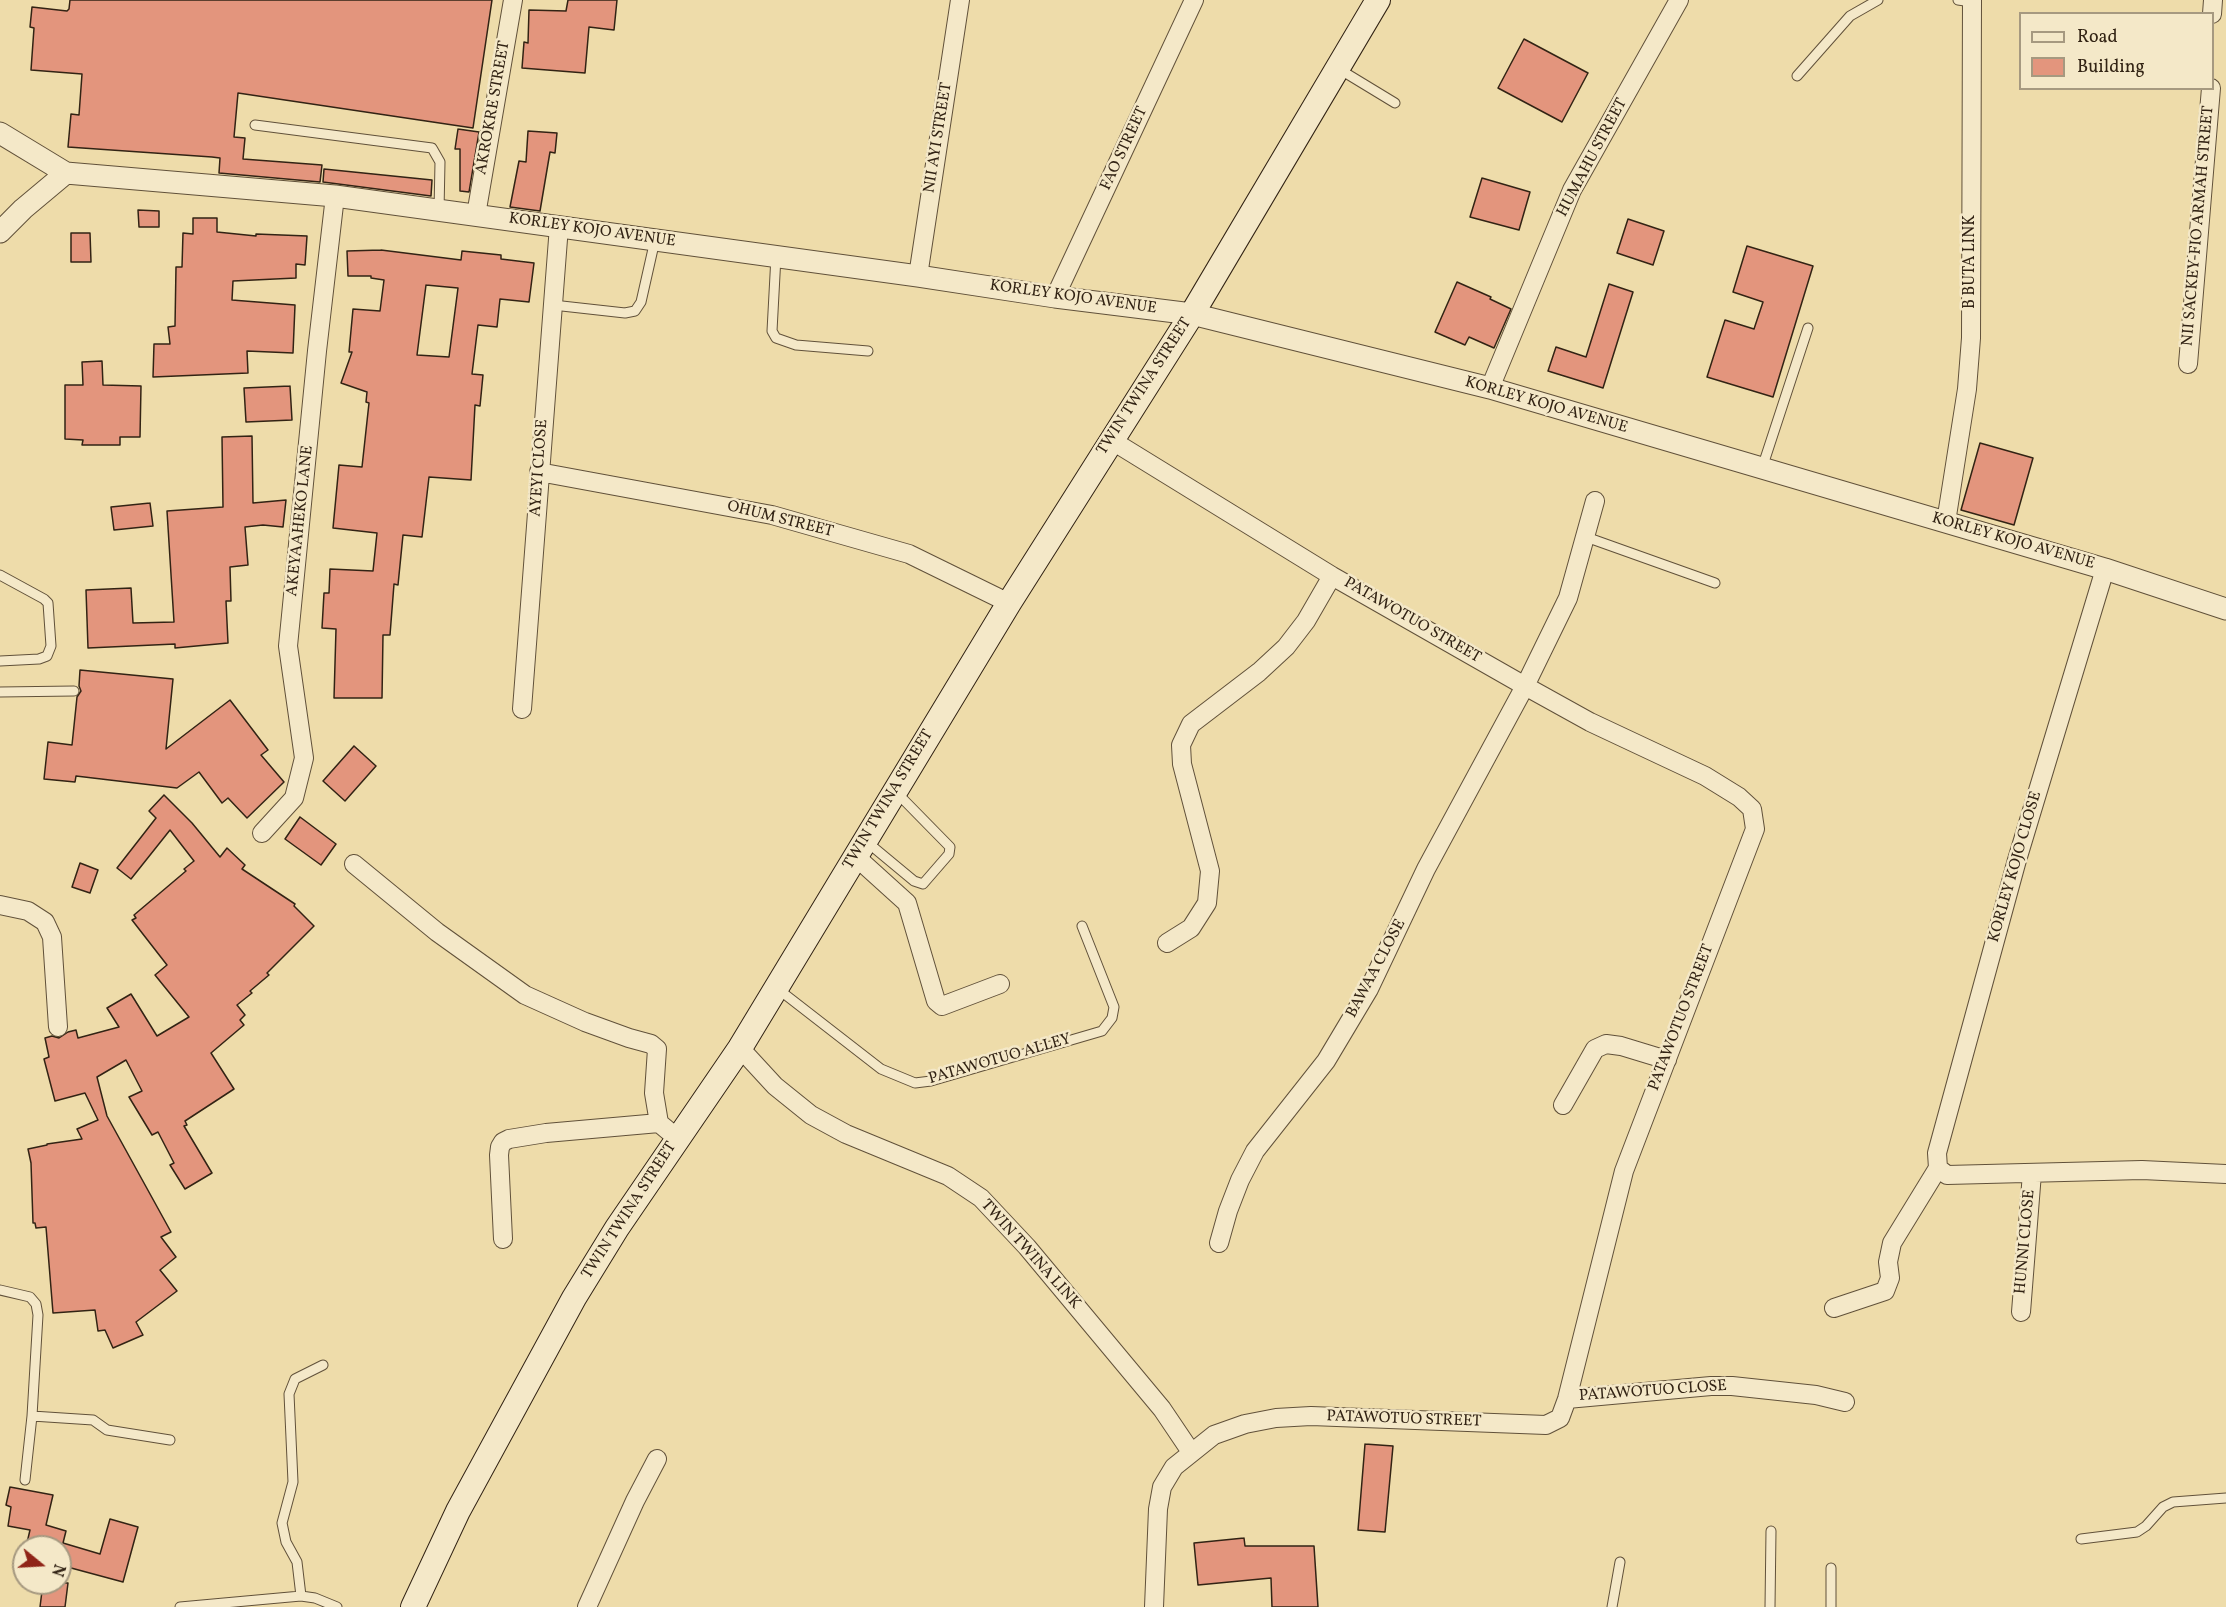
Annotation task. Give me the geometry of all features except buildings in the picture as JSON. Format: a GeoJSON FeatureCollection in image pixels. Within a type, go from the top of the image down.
{"type":"FeatureCollection","features":[{"type":"Feature","properties":{"kind":"main road","name":"TWIN TWINA STREET"},"geometry":{"type":"LineString","coordinates":[[414,1607],[458,1511],[540,1358],[617,1228],[668,1131],[740,1048],[1009,603],[1192,314],[1378,0]]}},
{"type":"Feature","properties":{"kind":"street","name":"AKROKRE STREET"},"geometry":{"type":"LineString","coordinates":[[476,215],[513,0]]}},
{"type":"Feature","properties":{"kind":"street","name":"NII AYI STREET"},"geometry":{"type":"LineString","coordinates":[[918,276],[960,0]]}},
{"type":"Feature","properties":{"kind":"street","name":"FAO STREET"},"geometry":{"type":"LineString","coordinates":[[1055,297],[1194,0]]}},
{"type":"Feature","properties":{"kind":"street","name":"HUMAHU STREET"},"geometry":{"type":"LineString","coordinates":[[1490,388],[1572,190],[1679,0]]}},
{"type":"Feature","properties":{"kind":"street","name":"B BUTA LINK"},"geometry":{"type":"LineString","coordinates":[[1946,522],[1967,388],[1971,338],[1967,1]]}},
{"type":"Feature","properties":{"kind":"street","name":"NII SACKEY-FIO ARMAH STREET"},"geometry":{"type":"LineString","coordinates":[[2188,364],[2212,90]]}},
{"type":"Feature","properties":{"kind":"street","name":"KORLEY KOJO AVENUE"},"geometry":{"type":"LineString","coordinates":[[0,133],[66,173],[335,196],[776,256],[1055,297],[1192,314],[1490,388],[2105,569],[2226,609]]}},
{"type":"Feature","properties":{"kind":"street"},"geometry":{"type":"LineString","coordinates":[[0,232],[23,209],[66,173]]}},
{"type":"Feature","properties":{"kind":"street","name":"AKEYAAHEKO LANE"},"geometry":{"type":"LineString","coordinates":[[262,833],[294,798],[304,758],[288,646],[317,351],[335,196]]}},
{"type":"Feature","properties":{"kind":"street","name":"AYEYI CLOSE"},"geometry":{"type":"LineString","coordinates":[[522,709],[559,226]]}},
{"type":"Feature","properties":{"kind":"street","name":"PATAWOTUO STREET"},"geometry":{"type":"LineString","coordinates":[[1111,440],[1332,576],[1525,686],[1590,722],[1705,776],[1739,797],[1752,809],[1755,829],[1624,1171],[1567,1399],[1560,1418],[1546,1425],[1311,1416],[1276,1418],[1245,1424],[1214,1435],[1174,1467],[1162,1487],[1158,1509],[1154,1607]]}},
{"type":"Feature","properties":{"kind":"street","name":"OHUM STREET"},"geometry":{"type":"LineString","coordinates":[[539,472],[772,514],[909,554],[1009,603]]}},
{"type":"Feature","properties":{"kind":"street","name":"BAWAA CLOSE"},"geometry":{"type":"LineString","coordinates":[[1220,1243],[1236,1190],[1255,1151],[1326,1061],[1369,989],[1426,869],[1525,686],[1568,598],[1595,501]]}},
{"type":"Feature","properties":{"kind":"street","name":"KORLEY KOJO CLOSE"},"geometry":{"type":"LineString","coordinates":[[1834,1308],[1885,1291],[1890,1278],[1888,1262],[1892,1243],[1938,1168],[1937,1154],[2017,860],[2105,569]]}},
{"type":"Feature","properties":{"kind":"street"},"geometry":{"type":"LineString","coordinates":[[1167,943],[1191,928],[1207,903],[1210,871],[1182,764],[1181,745],[1191,724],[1259,672],[1286,647],[1306,621],[1332,576]]}},
{"type":"Feature","properties":{"kind":"street"},"geometry":{"type":"LineString","coordinates":[[860,848],[907,903],[936,1001],[942,1006],[1000,984]]}},
{"type":"Feature","properties":{"kind":"street"},"geometry":{"type":"LineString","coordinates":[[354,864],[437,932],[525,995],[585,1022],[651,1044],[657,1049],[654,1093],[668,1131],[546,1133],[503,1142],[499,1155],[503,1239]]}},
{"type":"Feature","properties":{"kind":"street"},"geometry":{"type":"LineString","coordinates":[[0,904],[28,911],[45,922],[52,937],[58,1027]]}},
{"type":"Feature","properties":{"kind":"street"},"geometry":{"type":"LineString","coordinates":[[1563,1106],[1595,1049],[1606,1044],[1621,1046],[1667,1060]]}},
{"type":"Feature","properties":{"kind":"street","name":"TWIN TWINA LINK"},"geometry":{"type":"LineString","coordinates":[[740,1048],[774,1086],[811,1115],[855,1138],[948,1176],[981,1198],[1027,1247],[1162,1409],[1191,1452]]}},
{"type":"Feature","properties":{"kind":"street"},"geometry":{"type":"LineString","coordinates":[[1938,1168],[1947,1175],[2142,1170],[2226,1174]]}},
{"type":"Feature","properties":{"kind":"street","name":"HUNNI CLOSE"},"geometry":{"type":"LineString","coordinates":[[2020,1312],[2032,1173]]}},
{"type":"Feature","properties":{"kind":"street","name":"PATAWOTUO CLOSE"},"geometry":{"type":"LineString","coordinates":[[1567,1399],[1722,1386],[1816,1395],[1845,1402]]}},
{"type":"Feature","properties":{"kind":"street"},"geometry":{"type":"LineString","coordinates":[[587,1607],[630,1511],[657,1459]]}},
{"type":"Feature","properties":{"kind":"lane"},"geometry":{"type":"LineString","coordinates":[[1797,76],[1850,16],[1878,0]]}},
{"type":"Feature","properties":{"kind":"lane"},"geometry":{"type":"LineString","coordinates":[[1337,68],[1395,102]]}},
{"type":"Feature","properties":{"kind":"lane"},"geometry":{"type":"LineString","coordinates":[[255,125],[432,148],[440,162],[439,210]]}},
{"type":"Feature","properties":{"kind":"lane"},"geometry":{"type":"LineString","coordinates":[[553,305],[626,313],[635,311],[641,302],[655,240]]}},
{"type":"Feature","properties":{"kind":"lane"},"geometry":{"type":"LineString","coordinates":[[776,256],[772,331],[777,338],[796,345],[868,351]]}},
{"type":"Feature","properties":{"kind":"lane"},"geometry":{"type":"LineString","coordinates":[[1762,469],[1808,328]]}},
{"type":"Feature","properties":{"kind":"lane"},"geometry":{"type":"LineString","coordinates":[[1586,537],[1715,583]]}},
{"type":"Feature","properties":{"kind":"lane"},"geometry":{"type":"LineString","coordinates":[[0,575],[48,603],[51,646],[47,656],[39,659],[0,661]]}},
{"type":"Feature","properties":{"kind":"lane"},"geometry":{"type":"LineString","coordinates":[[0,692],[74,691]]}},
{"type":"Feature","properties":{"kind":"lane"},"geometry":{"type":"LineString","coordinates":[[860,848],[914,881],[923,884],[949,854],[950,847],[895,791]]}},
{"type":"Feature","properties":{"kind":"lane","name":"PATAWOTUO ALLEY"},"geometry":{"type":"LineString","coordinates":[[776,988],[881,1069],[915,1083],[932,1081],[1102,1031],[1112,1018],[1114,1007],[1082,926]]}},
{"type":"Feature","properties":{"kind":"lane"},"geometry":{"type":"LineString","coordinates":[[0,1290],[30,1297],[36,1304],[38,1315],[32,1416],[25,1480]]}},
{"type":"Feature","properties":{"kind":"lane"},"geometry":{"type":"LineString","coordinates":[[301,1596],[297,1562],[286,1542],[282,1523],[293,1482],[289,1395],[296,1379],[323,1365]]}},
{"type":"Feature","properties":{"kind":"lane"},"geometry":{"type":"LineString","coordinates":[[32,1416],[93,1420],[107,1430],[170,1440]]}},
{"type":"Feature","properties":{"kind":"lane"},"geometry":{"type":"LineString","coordinates":[[2081,1539],[2137,1532],[2146,1526],[2163,1507],[2173,1502],[2226,1498]]}},
{"type":"Feature","properties":{"kind":"lane"},"geometry":{"type":"LineString","coordinates":[[1770,1607],[1771,1531]]}},
{"type":"Feature","properties":{"kind":"lane"},"geometry":{"type":"LineString","coordinates":[[1612,1607],[1620,1562]]}},
{"type":"Feature","properties":{"kind":"lane"},"geometry":{"type":"LineString","coordinates":[[1831,1568],[1831,1607]]}},
{"type":"Feature","properties":{"kind":"lane"},"geometry":{"type":"LineString","coordinates":[[180,1607],[301,1596],[315,1598],[337,1607]]}}]}
